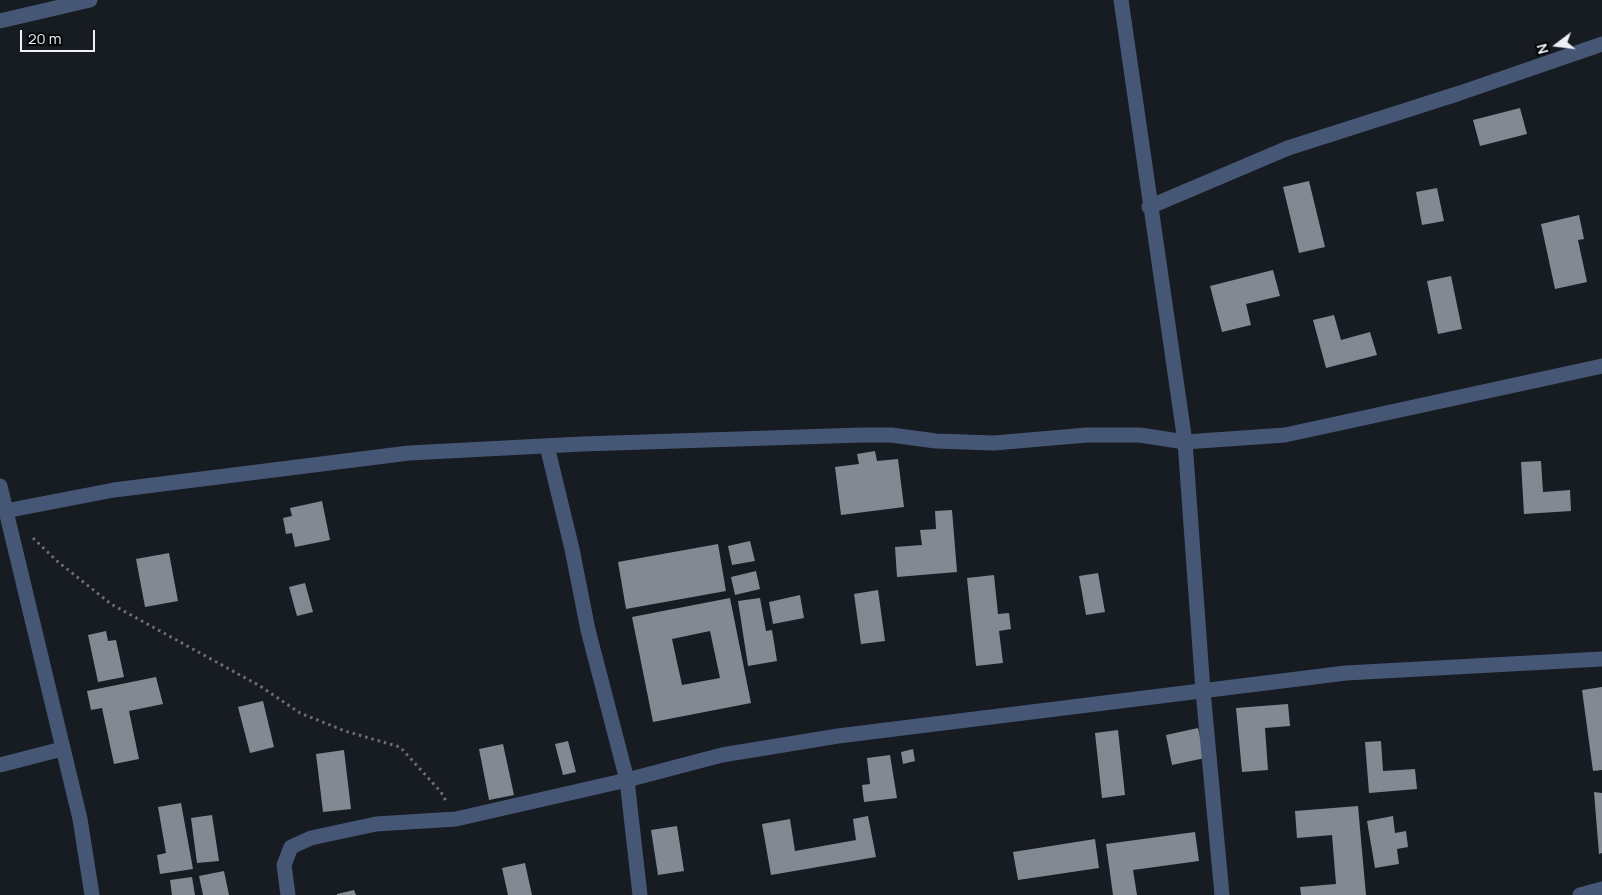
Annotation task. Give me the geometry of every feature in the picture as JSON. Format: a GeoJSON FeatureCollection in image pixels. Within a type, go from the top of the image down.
{"type":"FeatureCollection","features":[{"type":"Feature","properties":{"kind":"street"},"geometry":{"type":"LineString","coordinates":[[0,21],[90,0]]}},
{"type":"Feature","properties":{"kind":"street"},"geometry":{"type":"LineString","coordinates":[[1121,0],[1149,208],[1185,442],[1202,691],[1222,895]]}},
{"type":"Feature","properties":{"kind":"street"},"geometry":{"type":"LineString","coordinates":[[1149,208],[1288,148],[1460,93],[1602,44]]}},
{"type":"Feature","properties":{"kind":"street"},"geometry":{"type":"LineString","coordinates":[[2,510],[114,490],[410,452],[891,435],[936,440],[994,443],[1087,434],[1120,434],[1185,442],[1285,435],[1602,366]]}},
{"type":"Feature","properties":{"kind":"street"},"geometry":{"type":"LineString","coordinates":[[547,446],[572,550],[588,630],[627,780],[640,895]]}},
{"type":"Feature","properties":{"kind":"street"},"geometry":{"type":"LineString","coordinates":[[0,486],[2,510],[80,819],[92,895]]}},
{"type":"Feature","properties":{"kind":"street"},"geometry":{"type":"LineString","coordinates":[[288,895],[284,865],[291,847],[311,838],[369,825],[456,819],[627,780],[722,755],[838,736],[1346,673],[1602,659]]}},
{"type":"Feature","properties":{"kind":"street"},"geometry":{"type":"LineString","coordinates":[[0,765],[62,749]]}},
{"type":"Feature","properties":{"kind":"street"},"geometry":{"type":"LineString","coordinates":[[1580,895],[1602,889]]}},
{"type":"Feature","properties":{"kind":"path"},"geometry":{"type":"LineString","coordinates":[[31,536],[57,562],[111,604],[260,686],[300,713],[345,731],[400,747],[441,792],[456,819]]}},
{"type":"Feature","properties":{"kind":"building"},"geometry":{"type":"Polygon","coordinates":[[[1520,108],[1527,134],[1480,146],[1473,120],[1520,108]]]}},
{"type":"Feature","properties":{"kind":"building"},"geometry":{"type":"Polygon","coordinates":[[[1309,181],[1325,247],[1299,253],[1283,187],[1309,181]]]}},
{"type":"Feature","properties":{"kind":"building"},"geometry":{"type":"Polygon","coordinates":[[[1437,188],[1444,221],[1422,225],[1416,192],[1437,188]]]}},
{"type":"Feature","properties":{"kind":"building"},"geometry":{"type":"Polygon","coordinates":[[[1579,215],[1584,239],[1578,240],[1587,282],[1555,289],[1541,224],[1579,215]]]}},
{"type":"Feature","properties":{"kind":"building"},"geometry":{"type":"Polygon","coordinates":[[[1273,270],[1280,296],[1246,304],[1251,325],[1222,332],[1210,286],[1273,270]]]}},
{"type":"Feature","properties":{"kind":"building"},"geometry":{"type":"Polygon","coordinates":[[[1451,276],[1462,329],[1438,334],[1427,281],[1451,276]]]}},
{"type":"Feature","properties":{"kind":"building"},"geometry":{"type":"Polygon","coordinates":[[[1334,315],[1341,340],[1370,332],[1377,355],[1326,368],[1313,320],[1334,315]]]}},
{"type":"Feature","properties":{"kind":"building"},"geometry":{"type":"Polygon","coordinates":[[[875,451],[877,461],[898,459],[904,507],[841,515],[835,467],[859,464],[857,454],[875,451]]]}},
{"type":"Feature","properties":{"kind":"building"},"geometry":{"type":"Polygon","coordinates":[[[1541,461],[1543,492],[1570,490],[1571,511],[1524,514],[1521,462],[1541,461]]]}},
{"type":"Feature","properties":{"kind":"building"},"geometry":{"type":"Polygon","coordinates":[[[322,501],[330,540],[295,547],[292,533],[286,534],[283,518],[292,516],[290,508],[322,501]]]}},
{"type":"Feature","properties":{"kind":"building"},"geometry":{"type":"Polygon","coordinates":[[[952,510],[957,572],[897,577],[895,547],[922,545],[920,530],[936,529],[935,511],[952,510]]]}},
{"type":"Feature","properties":{"kind":"building"},"geometry":{"type":"Polygon","coordinates":[[[750,541],[755,561],[732,565],[728,546],[750,541]]]}},
{"type":"Feature","properties":{"kind":"building"},"geometry":{"type":"Polygon","coordinates":[[[718,544],[726,591],[626,609],[618,562],[718,544]]]}},
{"type":"Feature","properties":{"kind":"building"},"geometry":{"type":"Polygon","coordinates":[[[169,553],[178,601],[145,607],[136,559],[169,553]]]}},
{"type":"Feature","properties":{"kind":"building"},"geometry":{"type":"Polygon","coordinates":[[[756,571],[760,589],[735,595],[731,577],[756,571]]]}},
{"type":"Feature","properties":{"kind":"building"},"geometry":{"type":"Polygon","coordinates":[[[1098,573],[1105,612],[1086,615],[1079,576],[1098,573]]]}},
{"type":"Feature","properties":{"kind":"building"},"geometry":{"type":"Polygon","coordinates":[[[994,575],[998,614],[1009,613],[1011,629],[999,631],[1003,663],[976,666],[967,578],[994,575]]]}},
{"type":"Feature","properties":{"kind":"building"},"geometry":{"type":"Polygon","coordinates":[[[305,583],[313,612],[297,616],[289,587],[305,583]]]}},
{"type":"Feature","properties":{"kind":"building"},"geometry":{"type":"Polygon","coordinates":[[[878,590],[885,641],[861,644],[854,594],[878,590]]]}},
{"type":"Feature","properties":{"kind":"building"},"geometry":{"type":"Polygon","coordinates":[[[800,595],[804,618],[773,624],[769,602],[800,595]]]}},
{"type":"Feature","properties":{"kind":"building"},"geometry":{"type":"Polygon","coordinates":[[[730,598],[751,703],[653,722],[632,617],[730,598]],[[710,631],[672,639],[682,685],[720,678],[710,631]]]}},
{"type":"Feature","properties":{"kind":"building"},"geometry":{"type":"Polygon","coordinates":[[[760,598],[766,631],[772,630],[777,661],[748,666],[738,601],[760,598]]]}},
{"type":"Feature","properties":{"kind":"building"},"geometry":{"type":"Polygon","coordinates":[[[106,631],[108,641],[116,640],[124,677],[98,682],[88,635],[106,631]]]}},
{"type":"Feature","properties":{"kind":"building"},"geometry":{"type":"Polygon","coordinates":[[[156,677],[163,704],[129,711],[139,759],[114,764],[102,708],[91,710],[87,691],[156,677]]]}},
{"type":"Feature","properties":{"kind":"building"},"geometry":{"type":"Polygon","coordinates":[[[1602,687],[1602,770],[1593,771],[1582,690],[1602,687]]]}},
{"type":"Feature","properties":{"kind":"building"},"geometry":{"type":"Polygon","coordinates":[[[263,701],[274,747],[250,753],[238,707],[263,701]]]}},
{"type":"Feature","properties":{"kind":"building"},"geometry":{"type":"Polygon","coordinates":[[[1288,704],[1290,726],[1265,728],[1268,770],[1242,772],[1236,708],[1288,704]]]}},
{"type":"Feature","properties":{"kind":"building"},"geometry":{"type":"Polygon","coordinates":[[[1198,728],[1205,758],[1172,765],[1166,735],[1198,728]]]}},
{"type":"Feature","properties":{"kind":"building"},"geometry":{"type":"Polygon","coordinates":[[[1118,730],[1125,795],[1102,798],[1095,733],[1118,730]]]}},
{"type":"Feature","properties":{"kind":"building"},"geometry":{"type":"Polygon","coordinates":[[[568,741],[576,772],[563,775],[555,744],[568,741]]]}},
{"type":"Feature","properties":{"kind":"building"},"geometry":{"type":"Polygon","coordinates":[[[1381,741],[1383,771],[1415,769],[1417,789],[1369,793],[1365,742],[1381,741]]]}},
{"type":"Feature","properties":{"kind":"building"},"geometry":{"type":"Polygon","coordinates":[[[503,744],[514,795],[489,800],[479,749],[503,744]]]}},
{"type":"Feature","properties":{"kind":"building"},"geometry":{"type":"Polygon","coordinates":[[[913,749],[915,761],[903,764],[901,752],[913,749]]]}},
{"type":"Feature","properties":{"kind":"building"},"geometry":{"type":"Polygon","coordinates":[[[344,750],[351,809],[323,812],[316,754],[344,750]]]}},
{"type":"Feature","properties":{"kind":"building"},"geometry":{"type":"Polygon","coordinates":[[[890,755],[897,798],[864,802],[862,785],[870,784],[867,758],[890,755]]]}},
{"type":"Feature","properties":{"kind":"building"},"geometry":{"type":"Polygon","coordinates":[[[1594,792],[1602,793],[1602,853],[1599,854],[1594,792]]]}},
{"type":"Feature","properties":{"kind":"building"},"geometry":{"type":"Polygon","coordinates":[[[181,803],[193,869],[160,874],[157,855],[166,853],[158,807],[181,803]]]}},
{"type":"Feature","properties":{"kind":"building"},"geometry":{"type":"Polygon","coordinates":[[[1358,806],[1366,895],[1301,895],[1300,887],[1336,884],[1332,835],[1297,838],[1295,811],[1358,806]]]}},
{"type":"Feature","properties":{"kind":"building"},"geometry":{"type":"Polygon","coordinates":[[[212,815],[219,861],[197,863],[191,818],[212,815]]]}},
{"type":"Feature","properties":{"kind":"building"},"geometry":{"type":"Polygon","coordinates":[[[868,816],[876,857],[771,875],[762,824],[790,819],[795,851],[856,840],[853,819],[868,816]]]}},
{"type":"Feature","properties":{"kind":"building"},"geometry":{"type":"Polygon","coordinates":[[[1393,816],[1395,833],[1406,831],[1408,847],[1397,849],[1399,864],[1375,868],[1367,821],[1393,816]]]}},
{"type":"Feature","properties":{"kind":"building"},"geometry":{"type":"Polygon","coordinates":[[[677,826],[684,871],[658,875],[651,830],[677,826]]]}},
{"type":"Feature","properties":{"kind":"building"},"geometry":{"type":"Polygon","coordinates":[[[1195,832],[1199,861],[1133,870],[1137,895],[1113,895],[1106,844],[1195,832]]]}},
{"type":"Feature","properties":{"kind":"building"},"geometry":{"type":"Polygon","coordinates":[[[1095,839],[1099,868],[1018,880],[1013,852],[1095,839]]]}},
{"type":"Feature","properties":{"kind":"building"},"geometry":{"type":"Polygon","coordinates":[[[525,863],[532,895],[508,895],[502,868],[525,863]]]}},
{"type":"Feature","properties":{"kind":"building"},"geometry":{"type":"Polygon","coordinates":[[[224,871],[229,895],[203,895],[199,876],[224,871]]]}},
{"type":"Feature","properties":{"kind":"building"},"geometry":{"type":"Polygon","coordinates":[[[192,877],[195,895],[172,895],[170,880],[192,877]]]}},
{"type":"Feature","properties":{"kind":"building"},"geometry":{"type":"Polygon","coordinates":[[[354,890],[356,895],[337,895],[337,894],[354,890]]]}}]}
